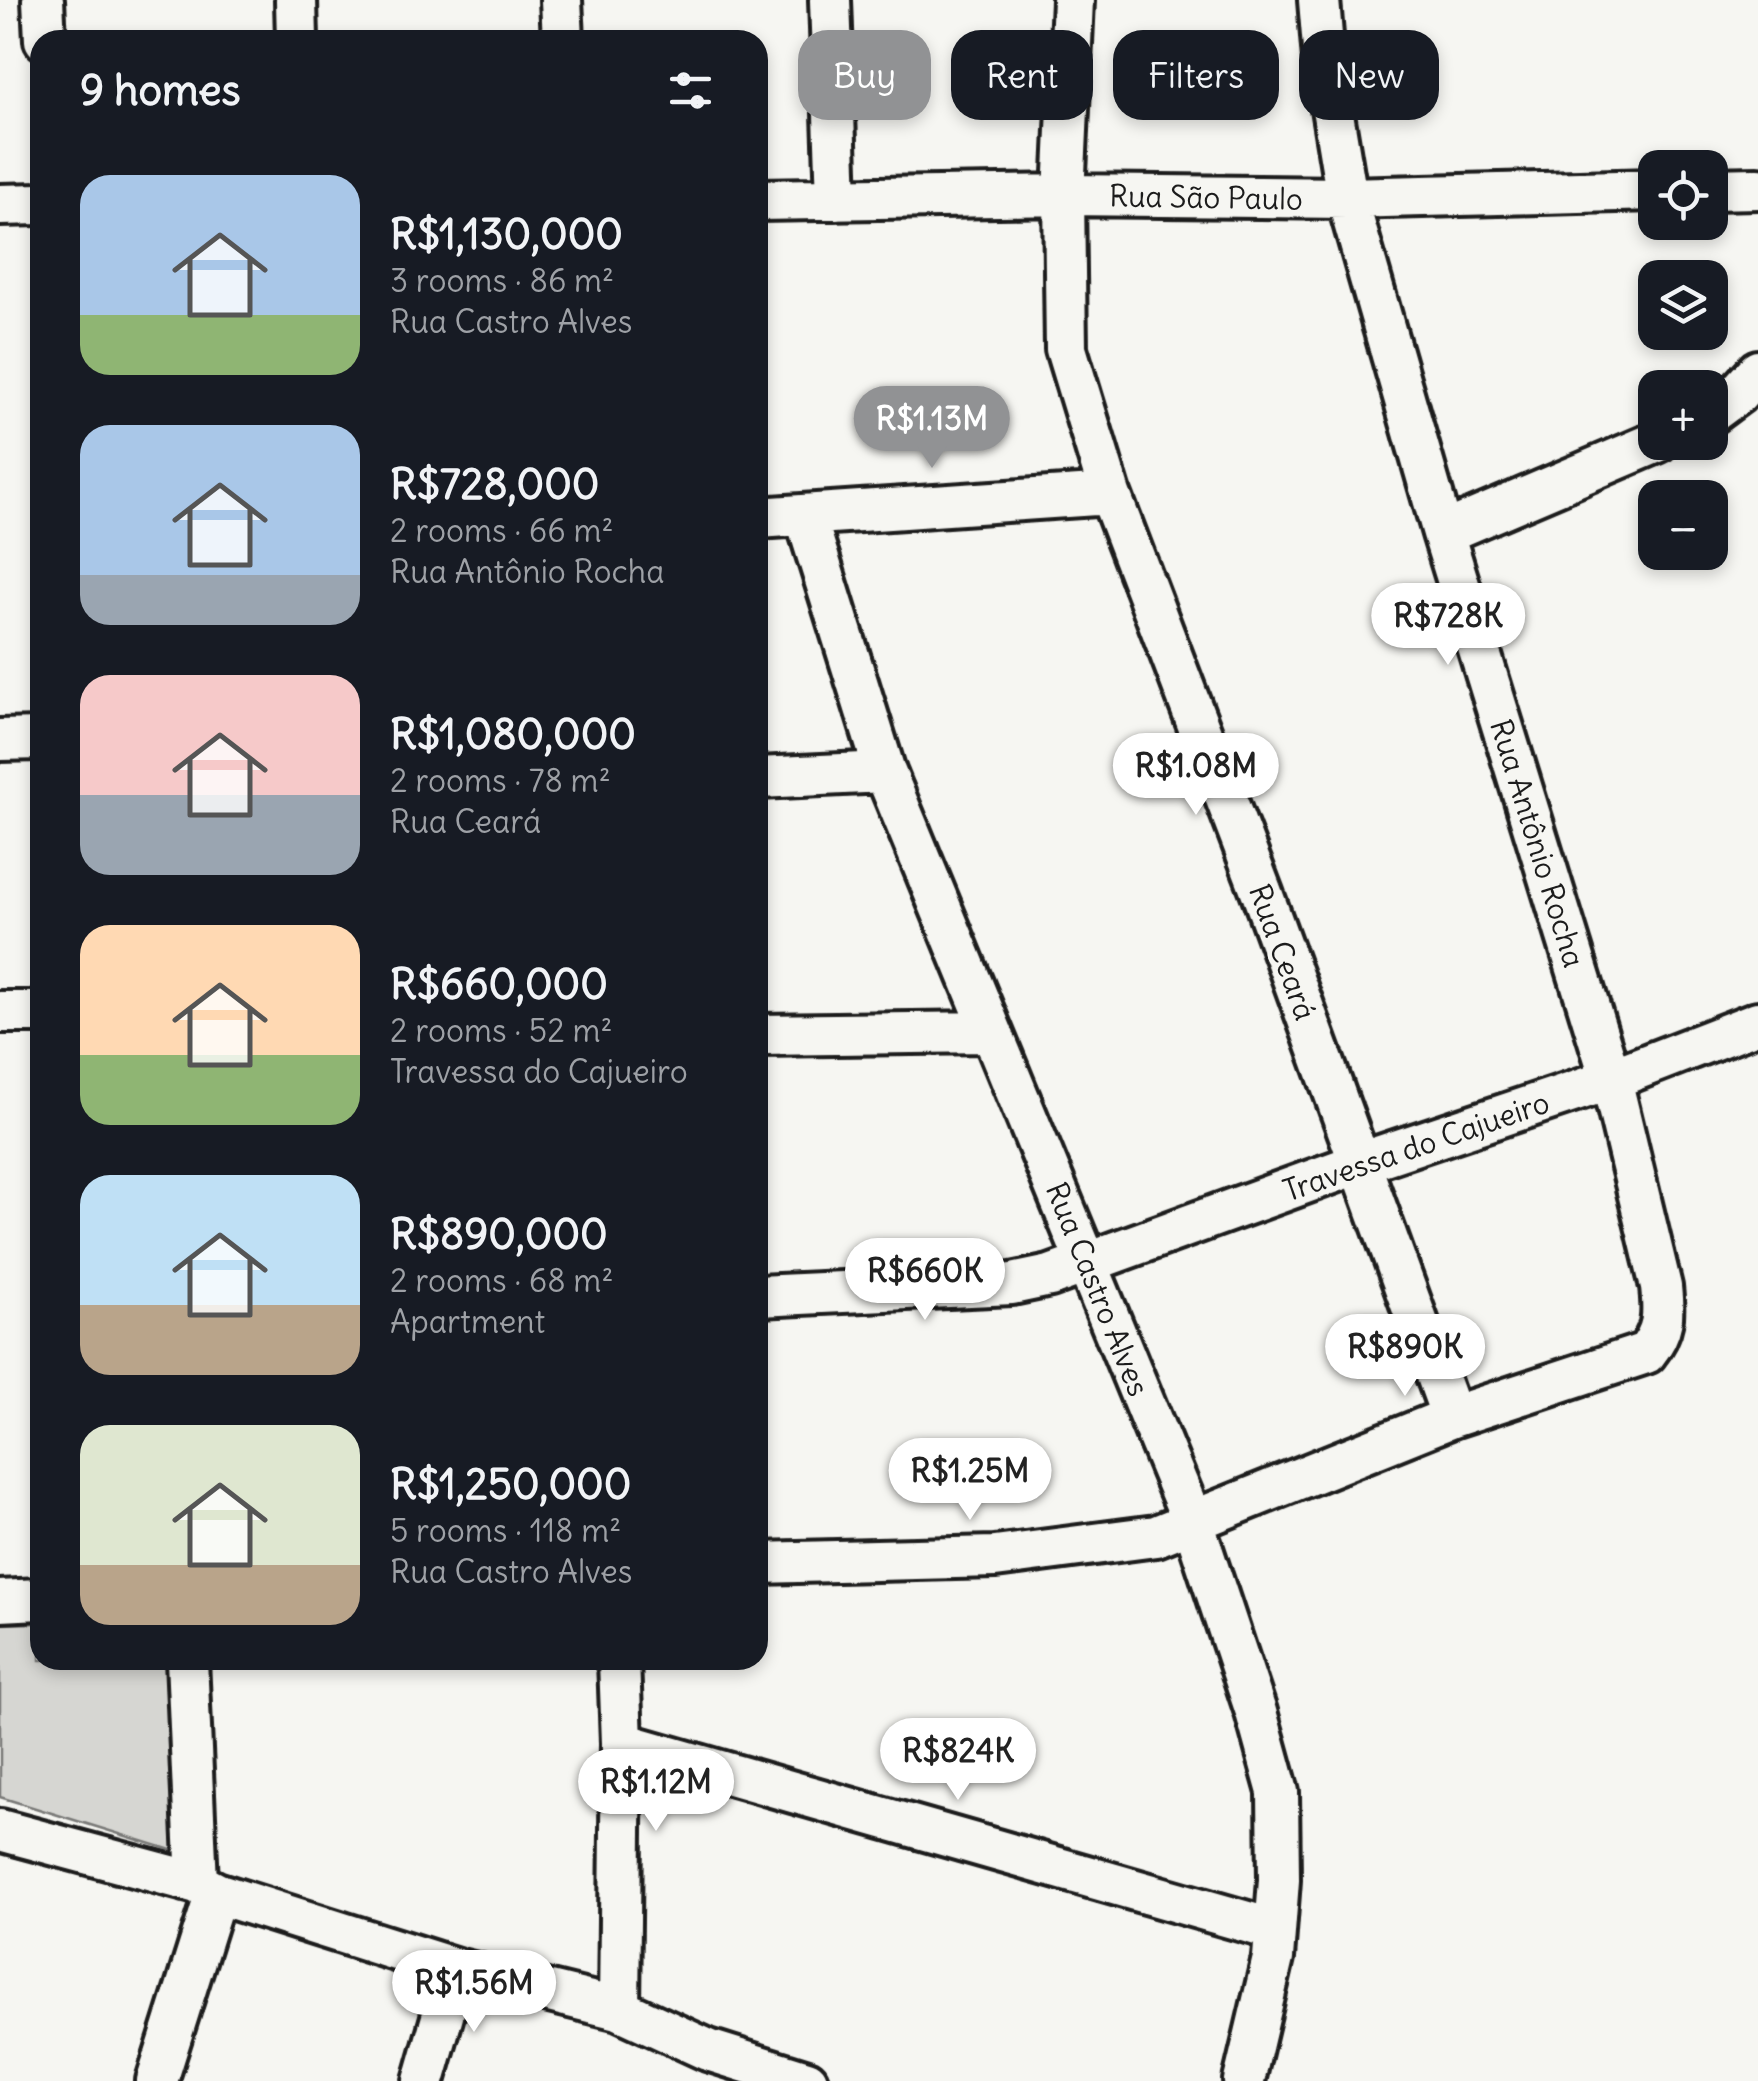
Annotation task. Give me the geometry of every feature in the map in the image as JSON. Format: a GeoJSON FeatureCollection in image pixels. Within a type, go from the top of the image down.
{"type":"FeatureCollection","features":[{"type":"Feature","properties":{"kind":"street"},"geometry":{"type":"LineString","coordinates":[[43,0],[44,30]]}},
{"type":"Feature","properties":{"kind":"street"},"geometry":{"type":"LineString","coordinates":[[296,0],[297,30]]}},
{"type":"Feature","properties":{"kind":"street"},"geometry":{"type":"LineString","coordinates":[[562,0],[562,30]]}},
{"type":"Feature","properties":{"kind":"street"},"geometry":{"type":"LineString","coordinates":[[830,0],[837,198]]}},
{"type":"Feature","properties":{"kind":"street","name":"Rua Ceará"},"geometry":{"type":"LineString","coordinates":[[1074,0],[1064,195],[1066,349],[1110,494],[1452,1418]]}},
{"type":"Feature","properties":{"kind":"street","name":"Rua Antônio Rocha"},"geometry":{"type":"LineString","coordinates":[[1319,0],[1324,60],[1347,198],[1443,533],[1611,1080],[1664,1318],[1658,1338],[1646,1353],[1452,1418]]}},
{"type":"Feature","properties":{"kind":"street"},"geometry":{"type":"LineString","coordinates":[[1728,189],[1758,188]]}},
{"type":"Feature","properties":{"kind":"street","name":"Rua São Paulo"},"geometry":{"type":"LineString","coordinates":[[768,200],[1064,195],[1347,198],[1638,190]]}},
{"type":"Feature","properties":{"kind":"street"},"geometry":{"type":"LineString","coordinates":[[0,205],[30,204]]}},
{"type":"Feature","properties":{"kind":"street"},"geometry":{"type":"LineString","coordinates":[[1728,401],[1758,371]]}},
{"type":"Feature","properties":{"kind":"street"},"geometry":{"type":"LineString","coordinates":[[1443,533],[1638,450]]}},
{"type":"Feature","properties":{"kind":"street"},"geometry":{"type":"LineString","coordinates":[[768,517],[1110,494]]}},
{"type":"Feature","properties":{"kind":"street","name":"Rua Castro Alves"},"geometry":{"type":"LineString","coordinates":[[805,515],[885,772],[1080,1264],[1193,1522],[1256,1712],[1278,1792],[1276,1930],[1244,2081]]}},
{"type":"Feature","properties":{"kind":"street"},"geometry":{"type":"LineString","coordinates":[[0,740],[30,739]]}},
{"type":"Feature","properties":{"kind":"street"},"geometry":{"type":"LineString","coordinates":[[768,778],[885,772]]}},
{"type":"Feature","properties":{"kind":"street"},"geometry":{"type":"LineString","coordinates":[[0,1012],[30,1012]]}},
{"type":"Feature","properties":{"kind":"street","name":"Travessa do Cajueiro"},"geometry":{"type":"LineString","coordinates":[[768,1296],[1012,1284],[1050,1276],[1360,1163],[1611,1080],[1758,1022]]}},
{"type":"Feature","properties":{"kind":"street"},"geometry":{"type":"LineString","coordinates":[[768,1035],[989,1032]]}},
{"type":"Feature","properties":{"kind":"street"},"geometry":{"type":"LineString","coordinates":[[768,1563],[995,1558],[1156,1536],[1452,1418]]}},
{"type":"Feature","properties":{"kind":"street"},"geometry":{"type":"LineString","coordinates":[[0,1601],[30,1599]]}},
{"type":"Feature","properties":{"kind":"street"},"geometry":{"type":"LineString","coordinates":[[157,2081],[206,1888],[188,1670]]}},
{"type":"Feature","properties":{"kind":"street"},"geometry":{"type":"LineString","coordinates":[[619,1670],[620,2009]]}},
{"type":"Feature","properties":{"kind":"street"},"geometry":{"type":"LineString","coordinates":[[622,1743],[1276,1930]]}},
{"type":"Feature","properties":{"kind":"street"},"geometry":{"type":"LineString","coordinates":[[0,1830],[206,1888],[456,1970],[620,2009],[702,2066],[807,2081]]}},
{"type":"Feature","properties":{"kind":"street"},"geometry":{"type":"LineString","coordinates":[[424,2081],[456,1970]]}},
{"type":"Feature","properties":{"kind":"shaded area"},"geometry":{"type":"Polygon","coordinates":[[[30,1623],[30,1670],[176,1670],[184,1854],[0,1797],[0,1624],[30,1623]]]}}]}
